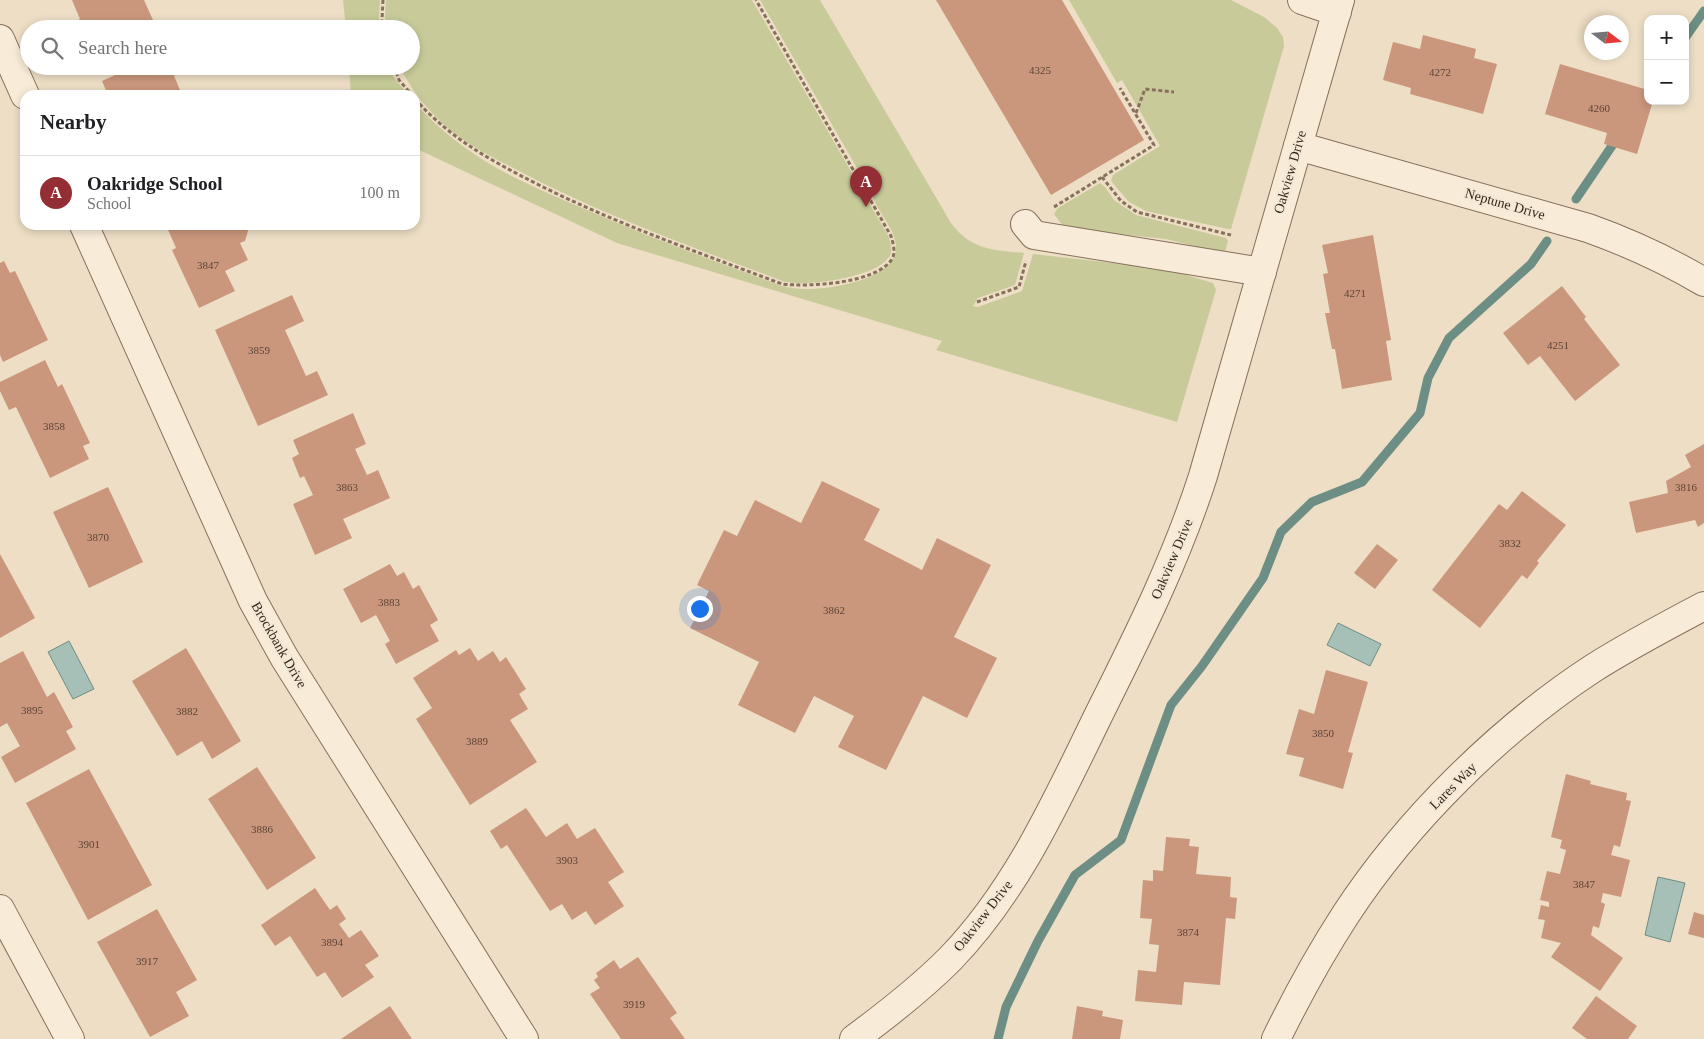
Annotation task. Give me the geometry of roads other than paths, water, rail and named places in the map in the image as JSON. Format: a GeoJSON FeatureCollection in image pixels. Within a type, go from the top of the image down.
{"type":"FeatureCollection","features":[{"type":"Feature","properties":{"kind":"street"},"geometry":{"type":"LineString","coordinates":[[1302,0],[1339,6]]}},
{"type":"Feature","properties":{"kind":"street","name":"Oakview Drive"},"geometry":{"type":"LineString","coordinates":[[854,1039],[918,990],[956,951],[1007,887],[1031,849],[1048,817],[1176,553],[1203,476],[1339,6]]}},
{"type":"Feature","properties":{"kind":"street"},"geometry":{"type":"LineString","coordinates":[[0,38],[23,90]]}},
{"type":"Feature","properties":{"kind":"street","name":"Neptune Drive"},"geometry":{"type":"LineString","coordinates":[[1298,146],[1588,228],[1630,243],[1671,262],[1704,282]]}},
{"type":"Feature","properties":{"kind":"street"},"geometry":{"type":"LineString","coordinates":[[1025,224],[1034,235],[1262,272]]}},
{"type":"Feature","properties":{"kind":"street","name":"Brockbank Drive"},"geometry":{"type":"LineString","coordinates":[[86,230],[253,600],[284,657],[524,1039]]}},
{"type":"Feature","properties":{"kind":"street","name":"Lares Way"},"geometry":{"type":"LineString","coordinates":[[1276,1039],[1317,961],[1347,913],[1381,866],[1458,779],[1545,702],[1584,675],[1641,640],[1704,606]]}},
{"type":"Feature","properties":{"kind":"street"},"geometry":{"type":"LineString","coordinates":[[0,909],[70,1039]]}},
{"type":"Feature","properties":{"kind":"water"},"geometry":{"type":"Polygon","coordinates":[[[1338,623],[1381,644],[1370,666],[1327,645],[1338,623]]]}},
{"type":"Feature","properties":{"kind":"water"},"geometry":{"type":"Polygon","coordinates":[[[69,641],[94,689],[73,699],[48,652],[69,641]]]}},
{"type":"Feature","properties":{"kind":"water"},"geometry":{"type":"Polygon","coordinates":[[[1658,877],[1685,883],[1670,942],[1645,935],[1658,877]]]}},
{"type":"Feature","properties":{"kind":"waterway"},"geometry":{"type":"LineString","coordinates":[[1689,32],[1704,11]]}},
{"type":"Feature","properties":{"kind":"waterway"},"geometry":{"type":"LineString","coordinates":[[1576,199],[1618,137]]}},
{"type":"Feature","properties":{"kind":"waterway"},"geometry":{"type":"LineString","coordinates":[[998,1039],[1006,1007],[1038,941],[1075,875],[1121,840],[1171,705],[1202,666],[1263,578],[1281,532],[1312,502],[1362,482],[1420,413],[1428,378],[1449,338],[1531,264],[1547,241]]}},
{"type":"Feature","properties":{"kind":"place","name":"Oakridge School"},"geometry":{"type":"Point","coordinates":[866,207]}}]}
